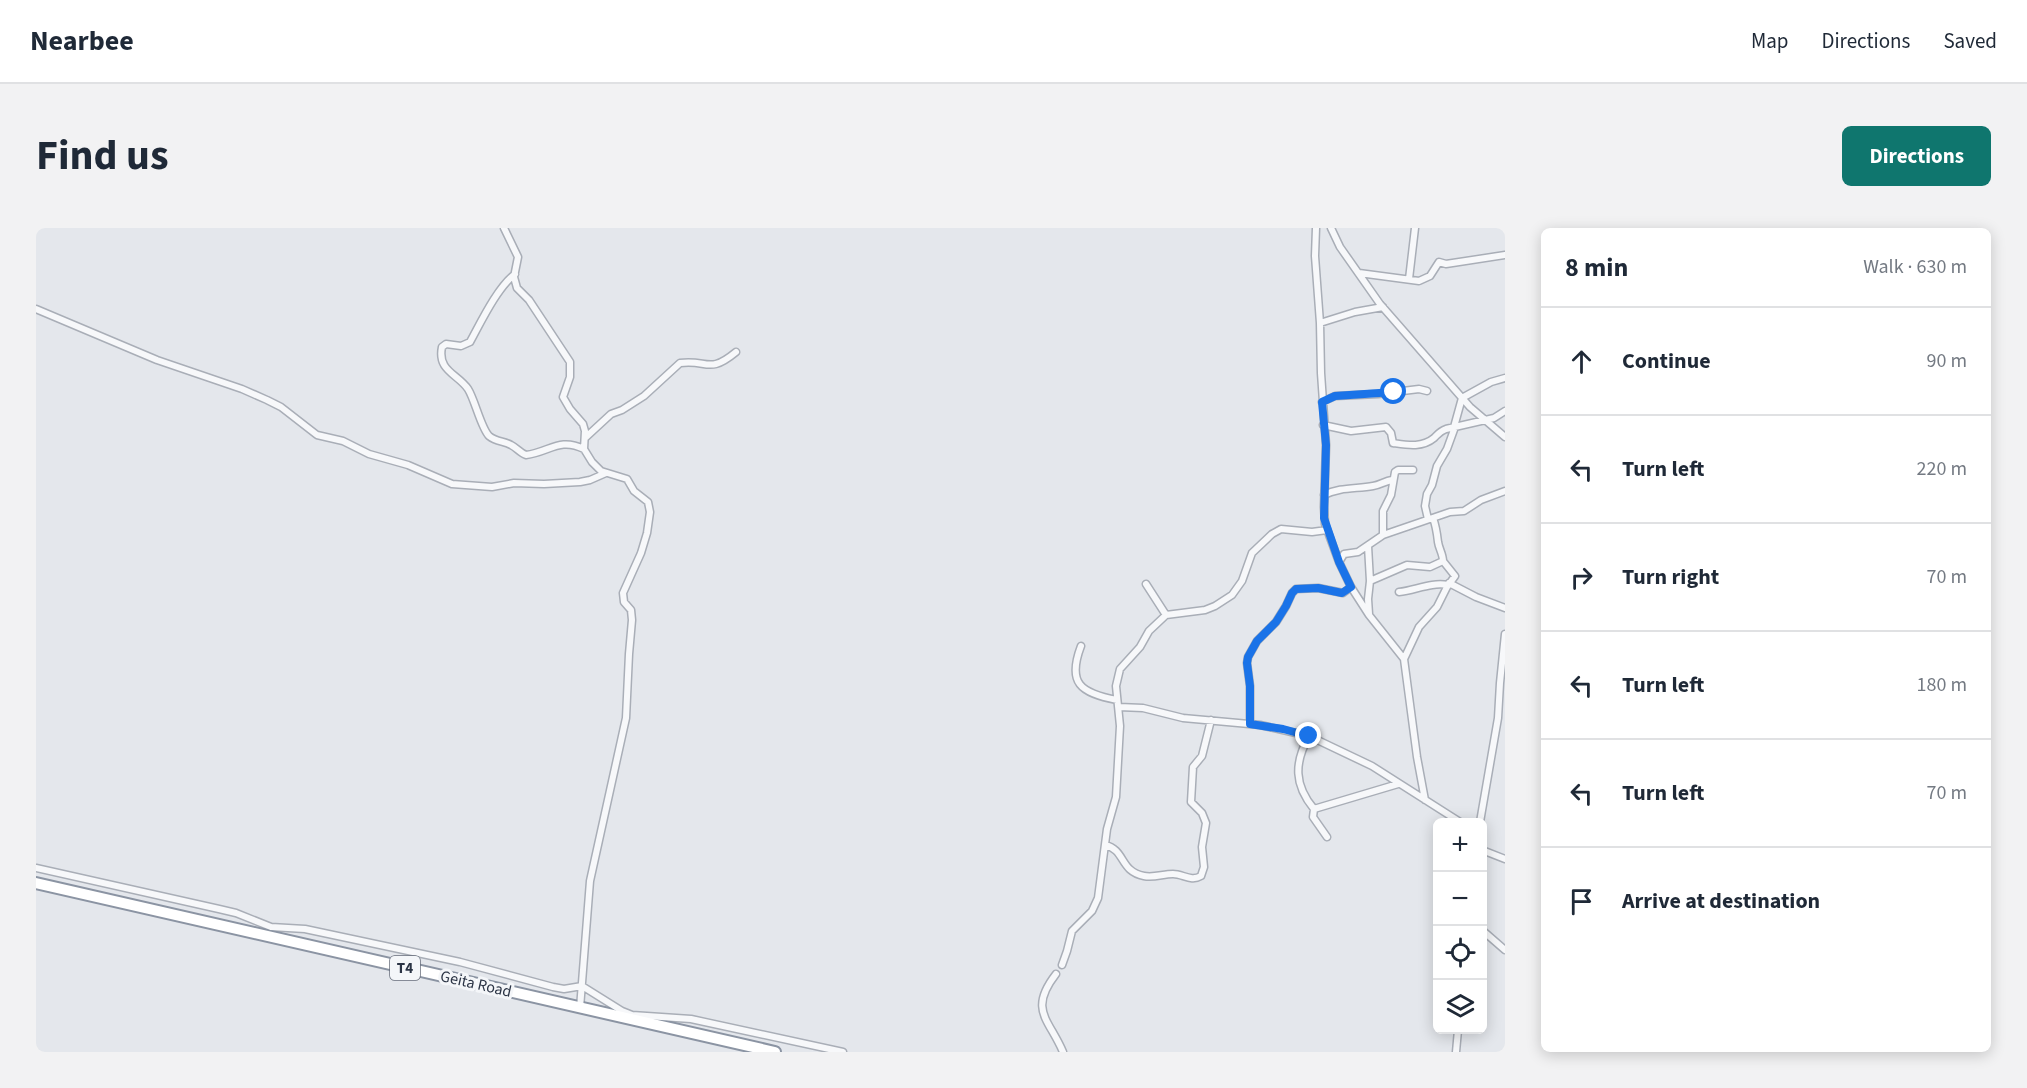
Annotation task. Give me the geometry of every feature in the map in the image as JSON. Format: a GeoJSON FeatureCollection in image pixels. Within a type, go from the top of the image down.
{"type":"FeatureCollection","features":[{"type":"Feature","properties":{"kind":"highway","name":"Geita Road"},"geometry":{"type":"LineString","coordinates":[[36,883],[775,1052]]}},
{"type":"Feature","properties":{"kind":"street"},"geometry":{"type":"LineString","coordinates":[[504,228],[518,257],[514,282],[529,300],[570,362],[570,377],[563,397],[583,424],[584,449]]}},
{"type":"Feature","properties":{"kind":"street"},"geometry":{"type":"LineString","coordinates":[[1316,228],[1315,256],[1326,454],[1324,518],[1339,562],[1351,587],[1369,615],[1404,660],[1425,800]]}},
{"type":"Feature","properties":{"kind":"street"},"geometry":{"type":"LineString","coordinates":[[1331,228],[1340,247],[1383,307],[1462,398],[1505,437]]}},
{"type":"Feature","properties":{"kind":"street"},"geometry":{"type":"LineString","coordinates":[[1409,279],[1415,228]]}},
{"type":"Feature","properties":{"kind":"street"},"geometry":{"type":"LineString","coordinates":[[1359,273],[1419,281],[1431,276],[1439,262],[1446,264],[1505,255]]}},
{"type":"Feature","properties":{"kind":"street"},"geometry":{"type":"LineString","coordinates":[[515,274],[499,290],[470,342],[461,346],[444,345],[441,349],[447,371],[468,389],[485,431],[490,437],[511,445],[526,455],[562,444],[584,449],[598,469],[627,479],[634,491],[648,502],[650,512],[647,533],[623,593],[624,602],[631,610],[632,620],[628,654],[626,718],[613,784],[594,859],[588,896],[580,1008]]}},
{"type":"Feature","properties":{"kind":"street"},"geometry":{"type":"LineString","coordinates":[[1320,323],[1354,312],[1383,307]]}},
{"type":"Feature","properties":{"kind":"street"},"geometry":{"type":"LineString","coordinates":[[36,309],[157,360],[267,400],[281,407],[317,435],[343,441],[376,457],[408,465],[452,484],[492,487],[514,483],[580,482],[606,473]]}},
{"type":"Feature","properties":{"kind":"street"},"geometry":{"type":"LineString","coordinates":[[585,438],[608,416],[644,396],[680,363],[709,366],[724,361],[736,352]]}},
{"type":"Feature","properties":{"kind":"street"},"geometry":{"type":"LineString","coordinates":[[1404,660],[1419,627],[1437,608],[1455,575],[1443,561],[1438,534],[1425,506],[1437,466],[1447,449],[1462,398],[1491,381],[1505,378]]}},
{"type":"Feature","properties":{"kind":"street"},"geometry":{"type":"LineString","coordinates":[[1322,402],[1335,396],[1419,389],[1427,391]]}},
{"type":"Feature","properties":{"kind":"street"},"geometry":{"type":"LineString","coordinates":[[1323,425],[1351,431],[1386,427],[1391,433],[1393,443],[1414,445],[1433,439],[1439,431],[1494,418],[1505,411]]}},
{"type":"Feature","properties":{"kind":"street"},"geometry":{"type":"LineString","coordinates":[[1383,535],[1383,511],[1391,495],[1395,472],[1413,470]]}},
{"type":"Feature","properties":{"kind":"street"},"geometry":{"type":"LineString","coordinates":[[1324,495],[1342,488],[1357,489],[1377,486],[1392,480]]}},
{"type":"Feature","properties":{"kind":"street"},"geometry":{"type":"LineString","coordinates":[[1339,562],[1345,553],[1355,553],[1383,535],[1453,511],[1464,511],[1481,500],[1505,491]]}},
{"type":"Feature","properties":{"kind":"street"},"geometry":{"type":"LineString","coordinates":[[1062,964],[1068,951],[1072,931],[1078,922],[1092,911],[1100,890],[1105,845],[1116,797],[1120,736],[1116,686],[1120,669],[1140,647],[1149,631],[1166,615],[1205,610],[1225,601],[1239,586],[1250,557],[1257,547],[1278,530],[1312,532],[1328,530]]}},
{"type":"Feature","properties":{"kind":"street"},"geometry":{"type":"LineString","coordinates":[[1368,546],[1369,615]]}},
{"type":"Feature","properties":{"kind":"street"},"geometry":{"type":"LineString","coordinates":[[1370,580],[1407,565],[1430,567],[1443,561]]}},
{"type":"Feature","properties":{"kind":"street"},"geometry":{"type":"LineString","coordinates":[[1146,584],[1166,615]]}},
{"type":"Feature","properties":{"kind":"street"},"geometry":{"type":"LineString","coordinates":[[1400,592],[1436,584],[1449,584],[1505,608]]}},
{"type":"Feature","properties":{"kind":"street"},"geometry":{"type":"LineString","coordinates":[[1250,724],[1248,657],[1257,641],[1280,615],[1292,593],[1296,589],[1318,588],[1342,593],[1351,587]]}},
{"type":"Feature","properties":{"kind":"street"},"geometry":{"type":"LineString","coordinates":[[1481,818],[1496,731],[1505,634]]}},
{"type":"Feature","properties":{"kind":"street"},"geometry":{"type":"LineString","coordinates":[[1081,646],[1074,669],[1077,682],[1092,693],[1118,704],[1183,718],[1250,724],[1309,736],[1372,766],[1454,818]]}},
{"type":"Feature","properties":{"kind":"street"},"geometry":{"type":"LineString","coordinates":[[1105,845],[1115,848],[1129,870],[1139,874],[1151,877],[1175,874],[1193,879],[1201,876],[1204,867],[1202,847],[1206,823],[1202,813],[1191,802],[1190,792],[1193,768],[1203,752],[1211,720]]}},
{"type":"Feature","properties":{"kind":"street"},"geometry":{"type":"LineString","coordinates":[[1496,731],[1505,729]]}},
{"type":"Feature","properties":{"kind":"street"},"geometry":{"type":"LineString","coordinates":[[1309,736],[1298,758],[1302,792],[1314,809],[1315,822],[1327,837]]}},
{"type":"Feature","properties":{"kind":"street"},"geometry":{"type":"LineString","coordinates":[[1314,809],[1398,784]]}},
{"type":"Feature","properties":{"kind":"street"},"geometry":{"type":"LineString","coordinates":[[1487,852],[1505,859]]}},
{"type":"Feature","properties":{"kind":"street"},"geometry":{"type":"LineString","coordinates":[[36,868],[236,913],[271,927],[305,929],[460,962],[553,987],[573,989],[582,986]]}},
{"type":"Feature","properties":{"kind":"street"},"geometry":{"type":"LineString","coordinates":[[1487,934],[1505,950]]}},
{"type":"Feature","properties":{"kind":"street"},"geometry":{"type":"LineString","coordinates":[[1056,974],[1044,995],[1042,1010],[1047,1025],[1063,1052]]}},
{"type":"Feature","properties":{"kind":"street"},"geometry":{"type":"LineString","coordinates":[[582,986],[632,1015],[691,1019],[843,1052]]}},
{"type":"Feature","properties":{"kind":"street"},"geometry":{"type":"LineString","coordinates":[[1456,1052],[1458,1034]]}},
{"type":"Feature","properties":{"kind":"route"},"geometry":{"type":"LineString","coordinates":[[1309,736],[1250,724],[1248,657],[1257,641],[1276,622],[1289,597],[1296,589],[1318,588],[1342,593],[1351,587],[1339,562],[1324,518],[1326,445],[1322,402],[1335,396],[1394,392]]}}]}
